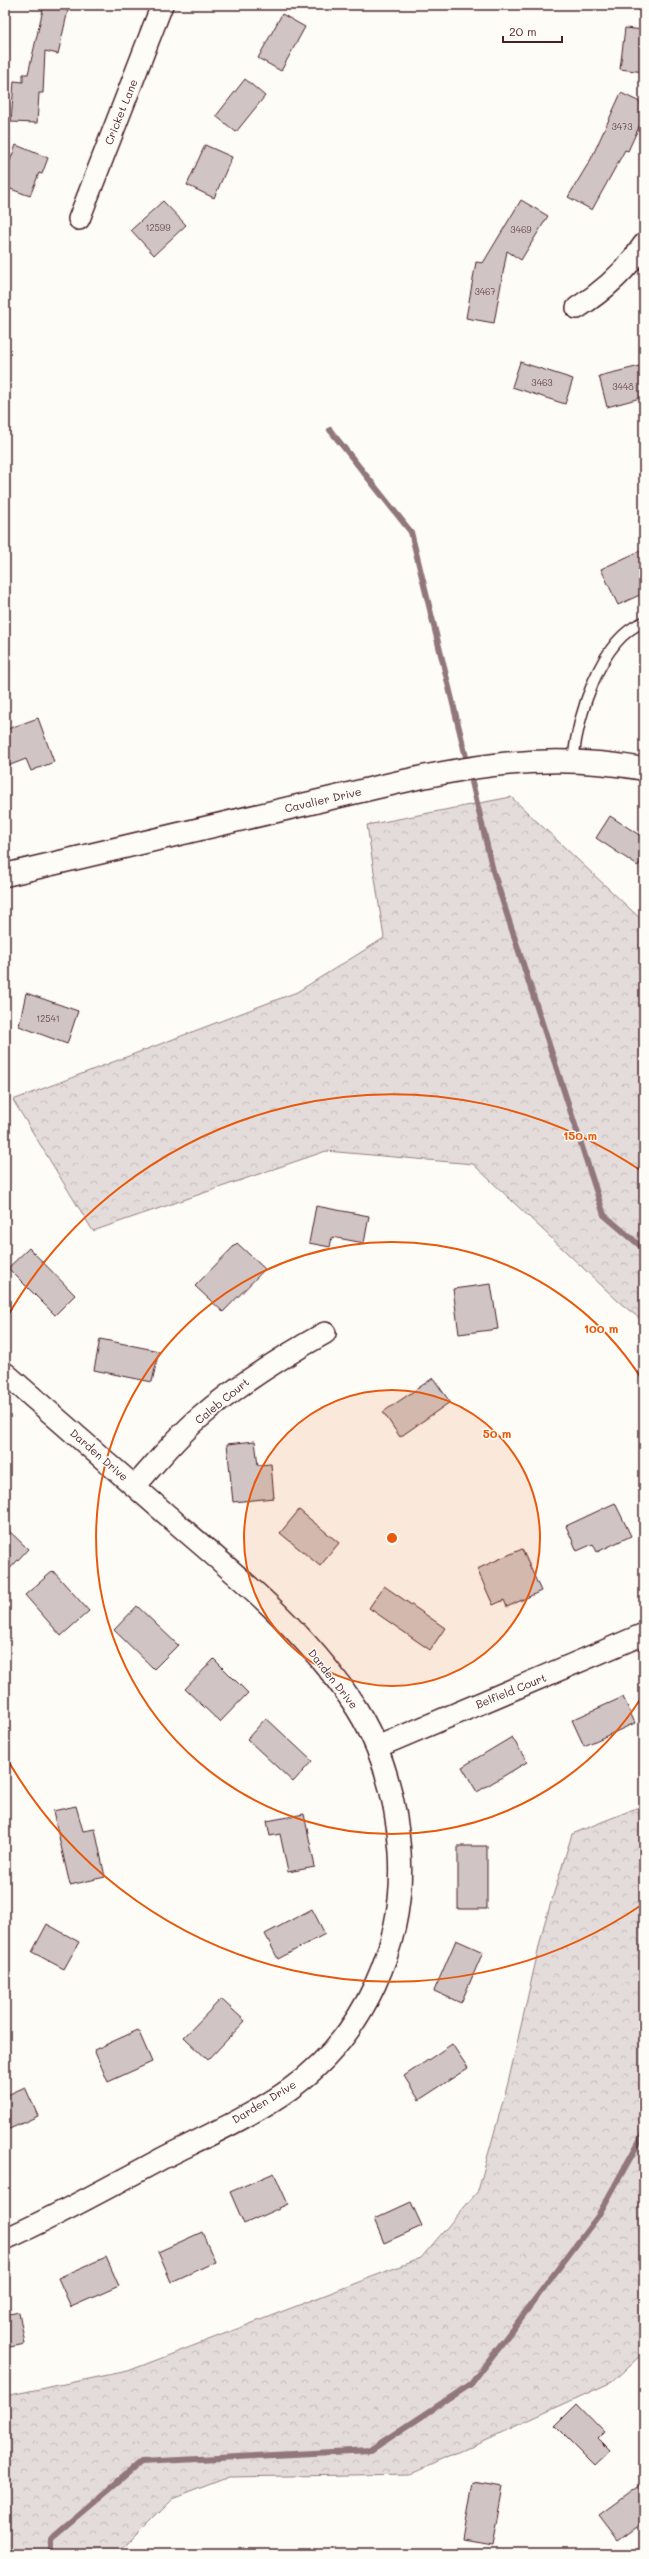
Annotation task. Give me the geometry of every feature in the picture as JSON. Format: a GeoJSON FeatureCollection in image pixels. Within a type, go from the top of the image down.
{"type":"FeatureCollection","features":[{"type":"Feature","properties":{"kind":"street","name":"Cricket Lane"},"geometry":{"type":"LineString","coordinates":[[79,219],[162,5]]}},
{"type":"Feature","properties":{"kind":"street"},"geometry":{"type":"LineString","coordinates":[[577,308],[614,280],[642,252]]}},
{"type":"Feature","properties":{"kind":"street","name":"Cavalier Drive"},"geometry":{"type":"LineString","coordinates":[[5,875],[458,769],[504,762],[573,760],[644,769]]}},
{"type":"Feature","properties":{"kind":"street","name":"Caleb Court"},"geometry":{"type":"LineString","coordinates":[[135,1486],[197,1420],[246,1381],[325,1333]]}},
{"type":"Feature","properties":{"kind":"street","name":"Darden Drive"},"geometry":{"type":"LineString","coordinates":[[5,1373],[263,1598],[303,1641],[350,1698],[377,1747],[388,1781],[398,1825],[401,1871],[399,1910],[392,1947],[380,1976],[362,2010],[320,2064],[290,2089],[50,2219],[5,2239]]}},
{"type":"Feature","properties":{"kind":"street","name":"Belfield Court"},"geometry":{"type":"LineString","coordinates":[[377,1747],[644,1634]]}},
{"type":"Feature","properties":{"kind":"lane"},"geometry":{"type":"LineString","coordinates":[[573,760],[577,729],[585,699],[598,671],[626,633],[644,622]]}},
{"type":"Feature","properties":{"kind":"green space"},"geometry":{"type":"Polygon","coordinates":[[[511,797],[644,922],[644,1322],[619,1302],[473,1164],[326,1151],[93,1231],[13,1100],[297,992],[384,938],[367,825],[511,797]]]}},
{"type":"Feature","properties":{"kind":"green space"},"geometry":{"type":"Polygon","coordinates":[[[644,1805],[644,2352],[612,2382],[411,2474],[229,2477],[172,2499],[117,2554],[5,2554],[5,2396],[128,2371],[421,2258],[478,2191],[508,2083],[544,1925],[572,1834],[644,1805]]]}},
{"type":"Feature","properties":{"kind":"building"},"geometry":{"type":"Polygon","coordinates":[[[44,5],[68,10],[58,54],[45,51],[43,93],[39,93],[37,123],[11,122],[14,81],[23,82],[23,74],[28,74],[44,5]]]}},
{"type":"Feature","properties":{"kind":"building"},"geometry":{"type":"Polygon","coordinates":[[[282,14],[305,27],[281,71],[258,58],[282,14]]]}},
{"type":"Feature","properties":{"kind":"building"},"geometry":{"type":"Polygon","coordinates":[[[625,28],[644,30],[644,72],[620,69],[625,28]]]}},
{"type":"Feature","properties":{"kind":"building"},"geometry":{"type":"Polygon","coordinates":[[[245,79],[265,96],[236,132],[216,116],[245,79]]]}},
{"type":"Feature","properties":{"kind":"building"},"geometry":{"type":"Polygon","coordinates":[[[621,93],[644,104],[644,116],[628,151],[625,150],[592,210],[568,197],[591,159],[621,93]]]}},
{"type":"Feature","properties":{"kind":"building"},"geometry":{"type":"Polygon","coordinates":[[[16,145],[48,158],[42,174],[39,173],[30,196],[5,187],[5,174],[16,145]]]}},
{"type":"Feature","properties":{"kind":"building"},"geometry":{"type":"Polygon","coordinates":[[[205,145],[232,157],[214,198],[187,185],[205,145]]]}},
{"type":"Feature","properties":{"kind":"building"},"geometry":{"type":"Polygon","coordinates":[[[521,200],[548,216],[521,260],[507,251],[494,323],[466,318],[476,262],[483,263],[521,200]]]}},
{"type":"Feature","properties":{"kind":"building"},"geometry":{"type":"Polygon","coordinates":[[[163,201],[186,225],[154,255],[131,230],[163,201]]]}},
{"type":"Feature","properties":{"kind":"building"},"geometry":{"type":"Polygon","coordinates":[[[520,362],[573,379],[565,404],[512,387],[520,362]]]}},
{"type":"Feature","properties":{"kind":"building"},"geometry":{"type":"Polygon","coordinates":[[[644,365],[644,397],[607,407],[599,376],[644,365]]]}},
{"type":"Feature","properties":{"kind":"building"},"geometry":{"type":"Polygon","coordinates":[[[644,549],[644,593],[618,605],[601,569],[644,549]]]}},
{"type":"Feature","properties":{"kind":"building"},"geometry":{"type":"Polygon","coordinates":[[[38,718],[54,762],[31,771],[26,759],[5,767],[5,730],[38,718]]]}},
{"type":"Feature","properties":{"kind":"building"},"geometry":{"type":"Polygon","coordinates":[[[610,816],[644,838],[644,856],[638,866],[596,838],[610,816]]]}},
{"type":"Feature","properties":{"kind":"building"},"geometry":{"type":"Polygon","coordinates":[[[26,993],[78,1011],[67,1044],[19,1026],[26,993]]]}},
{"type":"Feature","properties":{"kind":"building"},"geometry":{"type":"Polygon","coordinates":[[[316,1206],[369,1216],[364,1243],[332,1237],[330,1247],[309,1243],[316,1206]]]}},
{"type":"Feature","properties":{"kind":"building"},"geometry":{"type":"Polygon","coordinates":[[[237,1243],[265,1269],[223,1312],[195,1286],[237,1243]]]}},
{"type":"Feature","properties":{"kind":"building"},"geometry":{"type":"Polygon","coordinates":[[[29,1248],[75,1295],[55,1315],[8,1268],[29,1248]]]}},
{"type":"Feature","properties":{"kind":"building"},"geometry":{"type":"Polygon","coordinates":[[[491,1284],[498,1329],[459,1334],[453,1289],[491,1284]]]}},
{"type":"Feature","properties":{"kind":"building"},"geometry":{"type":"Polygon","coordinates":[[[100,1339],[159,1351],[152,1382],[94,1370],[100,1339]]]}},
{"type":"Feature","properties":{"kind":"building"},"geometry":{"type":"Polygon","coordinates":[[[433,1378],[450,1402],[400,1437],[383,1412],[433,1378]]]}},
{"type":"Feature","properties":{"kind":"building"},"geometry":{"type":"Polygon","coordinates":[[[255,1441],[258,1465],[271,1464],[274,1498],[233,1502],[227,1444],[255,1441]]]}},
{"type":"Feature","properties":{"kind":"building"},"geometry":{"type":"Polygon","coordinates":[[[615,1503],[631,1536],[597,1552],[593,1544],[577,1551],[566,1526],[615,1503]]]}},
{"type":"Feature","properties":{"kind":"building"},"geometry":{"type":"Polygon","coordinates":[[[299,1510],[339,1543],[320,1566],[280,1533],[299,1510]]]}},
{"type":"Feature","properties":{"kind":"building"},"geometry":{"type":"Polygon","coordinates":[[[5,1527],[28,1549],[5,1574],[5,1527]]]}},
{"type":"Feature","properties":{"kind":"building"},"geometry":{"type":"Polygon","coordinates":[[[522,1549],[541,1591],[507,1607],[504,1600],[493,1605],[477,1569],[522,1549]]]}},
{"type":"Feature","properties":{"kind":"building"},"geometry":{"type":"Polygon","coordinates":[[[53,1571],[89,1611],[61,1636],[25,1595],[53,1571]]]}},
{"type":"Feature","properties":{"kind":"building"},"geometry":{"type":"Polygon","coordinates":[[[384,1586],[445,1628],[430,1650],[369,1608],[384,1586]]]}},
{"type":"Feature","properties":{"kind":"building"},"geometry":{"type":"Polygon","coordinates":[[[137,1606],[178,1645],[154,1669],[114,1630],[137,1606]]]}},
{"type":"Feature","properties":{"kind":"building"},"geometry":{"type":"Polygon","coordinates":[[[214,1659],[248,1693],[220,1722],[185,1689],[214,1659]]]}},
{"type":"Feature","properties":{"kind":"building"},"geometry":{"type":"Polygon","coordinates":[[[623,1697],[635,1723],[584,1746],[572,1720],[623,1697]]]}},
{"type":"Feature","properties":{"kind":"building"},"geometry":{"type":"Polygon","coordinates":[[[266,1718],[312,1761],[293,1782],[247,1739],[266,1718]]]}},
{"type":"Feature","properties":{"kind":"building"},"geometry":{"type":"Polygon","coordinates":[[[512,1737],[527,1762],[477,1792],[462,1767],[512,1737]]]}},
{"type":"Feature","properties":{"kind":"building"},"geometry":{"type":"Polygon","coordinates":[[[76,1806],[83,1831],[95,1829],[105,1877],[70,1885],[53,1811],[76,1806]]]}},
{"type":"Feature","properties":{"kind":"building"},"geometry":{"type":"Polygon","coordinates":[[[304,1814],[315,1867],[288,1872],[280,1834],[270,1836],[267,1821],[304,1814]]]}},
{"type":"Feature","properties":{"kind":"building"},"geometry":{"type":"Polygon","coordinates":[[[458,1846],[487,1846],[487,1909],[458,1909],[458,1846]]]}},
{"type":"Feature","properties":{"kind":"building"},"geometry":{"type":"Polygon","coordinates":[[[312,1909],[325,1934],[278,1959],[265,1934],[312,1909]]]}},
{"type":"Feature","properties":{"kind":"building"},"geometry":{"type":"Polygon","coordinates":[[[47,1924],[79,1942],[64,1969],[32,1952],[47,1924]]]}},
{"type":"Feature","properties":{"kind":"building"},"geometry":{"type":"Polygon","coordinates":[[[456,1940],[483,1952],[461,2003],[434,1991],[456,1940]]]}},
{"type":"Feature","properties":{"kind":"building"},"geometry":{"type":"Polygon","coordinates":[[[221,1999],[245,2021],[208,2060],[184,2037],[221,1999]]]}},
{"type":"Feature","properties":{"kind":"building"},"geometry":{"type":"Polygon","coordinates":[[[138,2030],[152,2062],[108,2082],[94,2050],[138,2030]]]}},
{"type":"Feature","properties":{"kind":"building"},"geometry":{"type":"Polygon","coordinates":[[[452,2044],[468,2068],[419,2100],[404,2076],[452,2044]]]}},
{"type":"Feature","properties":{"kind":"building"},"geometry":{"type":"Polygon","coordinates":[[[25,2087],[38,2116],[5,2131],[5,2096],[25,2087]]]}},
{"type":"Feature","properties":{"kind":"building"},"geometry":{"type":"Polygon","coordinates":[[[274,2173],[288,2204],[244,2224],[230,2192],[274,2173]]]}},
{"type":"Feature","properties":{"kind":"building"},"geometry":{"type":"Polygon","coordinates":[[[411,2202],[422,2226],[384,2243],[374,2219],[411,2202]]]}},
{"type":"Feature","properties":{"kind":"building"},"geometry":{"type":"Polygon","coordinates":[[[202,2232],[215,2262],[171,2282],[158,2252],[202,2232]]]}},
{"type":"Feature","properties":{"kind":"building"},"geometry":{"type":"Polygon","coordinates":[[[106,2257],[119,2286],[71,2307],[58,2278],[106,2257]]]}},
{"type":"Feature","properties":{"kind":"building"},"geometry":{"type":"Polygon","coordinates":[[[19,2312],[25,2344],[5,2348],[5,2315],[19,2312]]]}},
{"type":"Feature","properties":{"kind":"building"},"geometry":{"type":"Polygon","coordinates":[[[577,2404],[604,2432],[598,2438],[611,2451],[595,2466],[555,2426],[577,2404]]]}},
{"type":"Feature","properties":{"kind":"building"},"geometry":{"type":"Polygon","coordinates":[[[473,2482],[503,2487],[492,2546],[463,2541],[473,2482]]]}},
{"type":"Feature","properties":{"kind":"building"},"geometry":{"type":"Polygon","coordinates":[[[644,2482],[644,2521],[618,2540],[599,2515],[644,2482]]]}},
{"type":"Feature","properties":{"kind":"waterway"},"geometry":{"type":"LineString","coordinates":[[330,430],[411,532],[466,757]]}},
{"type":"Feature","properties":{"kind":"waterway"},"geometry":{"type":"LineString","coordinates":[[472,782],[493,871],[604,1215],[644,1249]]}},
{"type":"Feature","properties":{"kind":"waterway"},"geometry":{"type":"LineString","coordinates":[[51,2554],[51,2538],[141,2462],[371,2450],[471,2384],[598,2216],[644,2133]]}}]}
